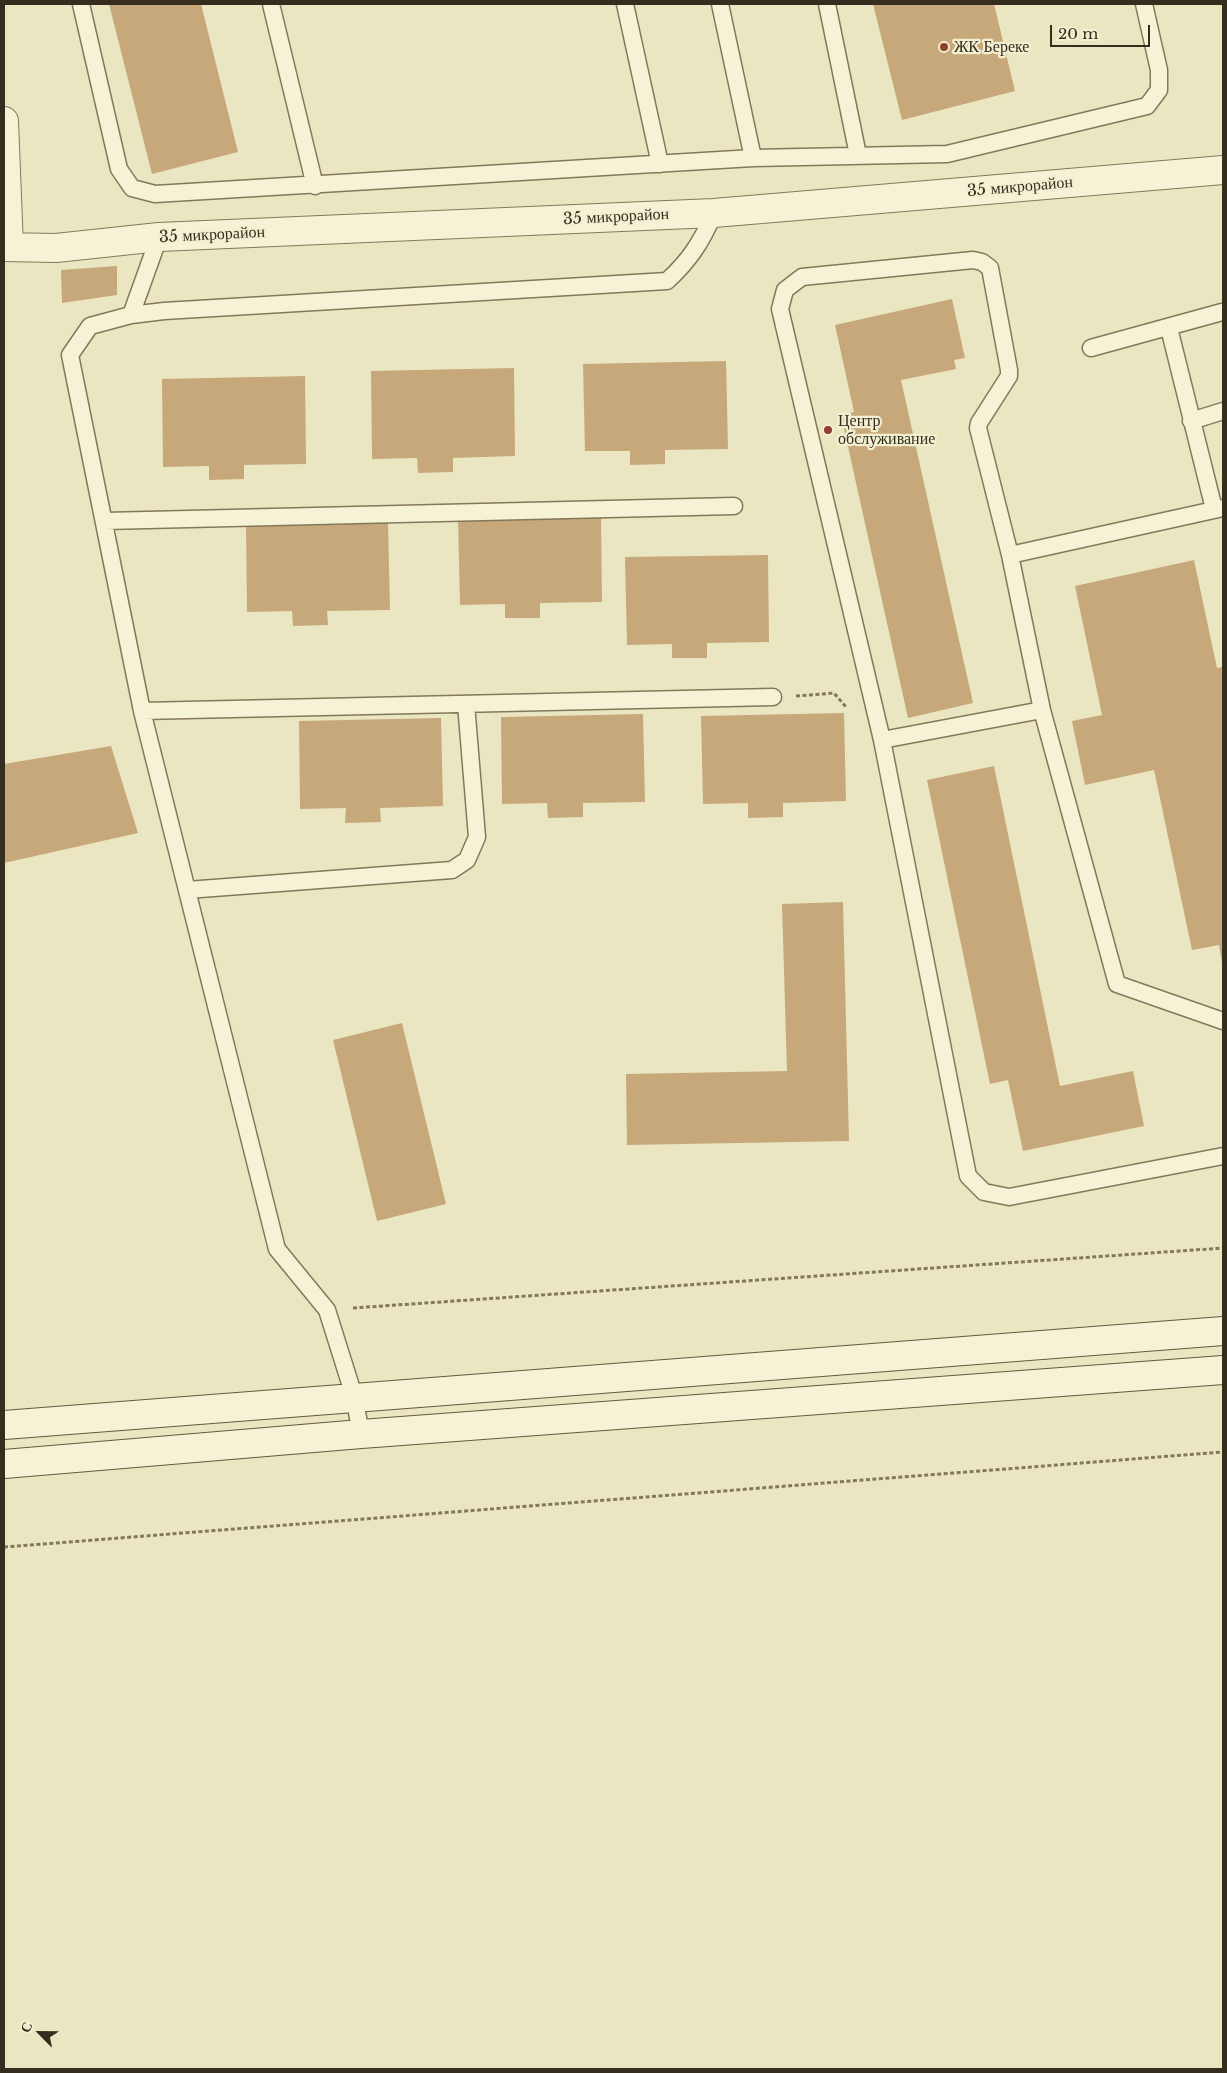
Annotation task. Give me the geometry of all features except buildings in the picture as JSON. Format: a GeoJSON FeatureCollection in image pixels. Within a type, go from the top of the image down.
{"type":"FeatureCollection","features":[{"type":"Feature","properties":{"kind":"main road","name":"35 микрорайон"},"geometry":{"type":"LineString","coordinates":[[4,121],[6,247],[56,248],[159,237],[714,213],[1223,170]]}},
{"type":"Feature","properties":{"kind":"main road"},"geometry":{"type":"LineString","coordinates":[[4,1425],[354,1396],[1223,1331]]}},
{"type":"Feature","properties":{"kind":"main road"},"geometry":{"type":"LineString","coordinates":[[4,1464],[361,1434],[1223,1370]]}},
{"type":"Feature","properties":{"kind":"lane"},"geometry":{"type":"LineString","coordinates":[[80,4],[119,170],[132,188],[155,194],[315,186],[753,158],[947,154],[1147,106],[1159,90],[1160,70],[1144,4]]}},
{"type":"Feature","properties":{"kind":"lane"},"geometry":{"type":"LineString","coordinates":[[271,4],[315,186]]}},
{"type":"Feature","properties":{"kind":"lane"},"geometry":{"type":"LineString","coordinates":[[624,4],[660,164]]}},
{"type":"Feature","properties":{"kind":"lane"},"geometry":{"type":"LineString","coordinates":[[720,4],[753,158]]}},
{"type":"Feature","properties":{"kind":"lane"},"geometry":{"type":"LineString","coordinates":[[827,4],[858,155]]}},
{"type":"Feature","properties":{"kind":"lane"},"geometry":{"type":"LineString","coordinates":[[361,1434],[354,1396],[328,1310],[277,1248],[142,711],[70,355],[90,326],[130,315],[164,311],[667,281],[685,264],[705,235],[714,213]]}},
{"type":"Feature","properties":{"kind":"lane"},"geometry":{"type":"LineString","coordinates":[[130,315],[159,237]]}},
{"type":"Feature","properties":{"kind":"lane"},"geometry":{"type":"LineString","coordinates":[[1223,1021],[1117,984],[1042,710],[1010,555],[978,428],[979,423],[1009,376],[990,268],[982,262],[973,260],[802,277],[785,290],[780,309],[882,740],[968,1176],[984,1192],[1009,1196],[1223,1156]]}},
{"type":"Feature","properties":{"kind":"lane"},"geometry":{"type":"LineString","coordinates":[[1091,348],[1222,312]]}},
{"type":"Feature","properties":{"kind":"lane"},"geometry":{"type":"LineString","coordinates":[[1010,555],[1218,509],[1191,421],[1169,328]]}},
{"type":"Feature","properties":{"kind":"lane"},"geometry":{"type":"LineString","coordinates":[[1191,421],[1223,411]]}},
{"type":"Feature","properties":{"kind":"lane"},"geometry":{"type":"LineString","coordinates":[[105,521],[734,506]]}},
{"type":"Feature","properties":{"kind":"lane"},"geometry":{"type":"LineString","coordinates":[[142,711],[773,697]]}},
{"type":"Feature","properties":{"kind":"lane"},"geometry":{"type":"LineString","coordinates":[[187,890],[452,870],[467,860],[477,837],[466,704]]}},
{"type":"Feature","properties":{"kind":"lane"},"geometry":{"type":"LineString","coordinates":[[882,740],[1042,710]]}},
{"type":"Feature","properties":{"kind":"path"},"geometry":{"type":"LineString","coordinates":[[773,697],[834,693],[856,718],[882,740]]}},
{"type":"Feature","properties":{"kind":"path"},"geometry":{"type":"LineString","coordinates":[[328,1310],[1223,1248]]}},
{"type":"Feature","properties":{"kind":"path"},"geometry":{"type":"LineString","coordinates":[[4,1548],[1223,1452]]}},
{"type":"Feature","properties":{"kind":"place","name":"ЖК Береке"},"geometry":{"type":"Point","coordinates":[944,47]}},
{"type":"Feature","properties":{"kind":"place","name":"Центр обслуживание"},"geometry":{"type":"Point","coordinates":[828,430]}}]}
